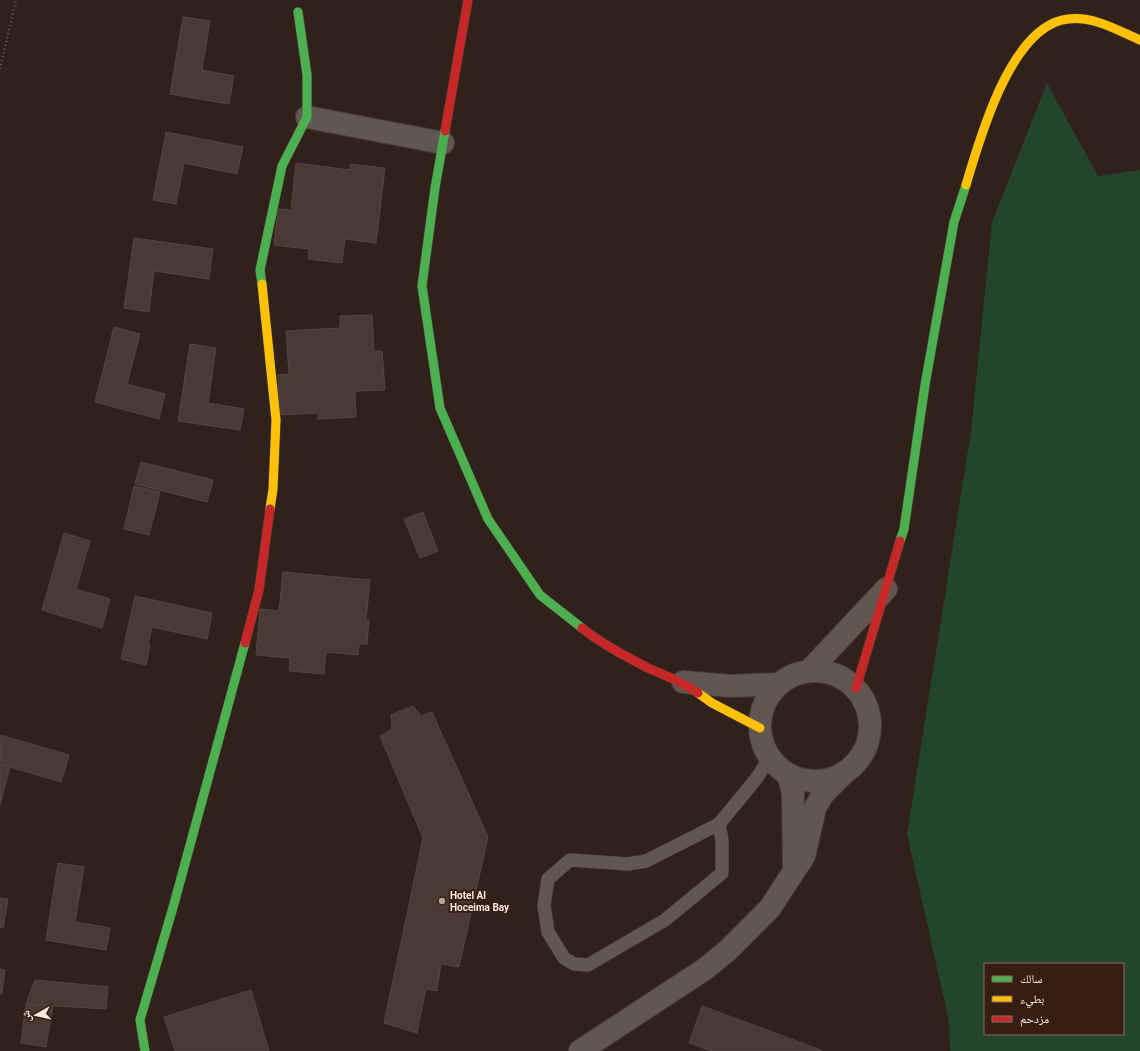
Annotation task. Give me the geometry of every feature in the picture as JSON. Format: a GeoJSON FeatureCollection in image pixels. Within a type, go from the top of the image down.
{"type":"FeatureCollection","features":[{"type":"Feature","properties":{"kind":"street"},"geometry":{"type":"LineString","coordinates":[[468,0],[435,188],[422,286],[440,408],[485,512],[540,596],[599,641],[650,668],[683,682],[712,703],[760,728]]}},
{"type":"Feature","properties":{"kind":"street"},"geometry":{"type":"LineString","coordinates":[[145,1051],[140,1020],[174,904],[259,590],[273,489],[276,420],[260,270],[282,166],[307,117],[307,75],[298,12]]}},
{"type":"Feature","properties":{"kind":"street"},"geometry":{"type":"LineString","coordinates":[[856,688],[904,529],[925,385],[954,222],[986,119],[1001,86],[1020,54],[1038,31],[1051,24],[1068,19],[1098,21],[1140,40]]}},
{"type":"Feature","properties":{"kind":"street"},"geometry":{"type":"LineString","coordinates":[[307,117],[443,143]]}},
{"type":"Feature","properties":{"kind":"street"},"geometry":{"type":"LineString","coordinates":[[810,670],[886,589]]}},
{"type":"Feature","properties":{"kind":"street"},"geometry":{"type":"LineString","coordinates":[[580,1051],[681,985],[727,951],[770,908],[784,890],[794,870],[804,856],[815,808],[823,794],[860,758],[870,735],[868,710],[856,688],[836,674],[810,670],[793,675],[779,684],[764,705],[760,728],[763,744],[770,758],[788,774],[803,780],[819,781],[842,774]]}},
{"type":"Feature","properties":{"kind":"street"},"geometry":{"type":"LineString","coordinates":[[683,682],[731,686],[779,684]]}},
{"type":"Feature","properties":{"kind":"street"},"geometry":{"type":"LineString","coordinates":[[788,774],[793,793],[794,870]]}},
{"type":"Feature","properties":{"kind":"lane"},"geometry":{"type":"LineString","coordinates":[[719,824],[722,840],[722,873],[665,920],[588,965],[574,964],[564,958],[548,932],[544,906],[548,879],[570,860],[628,864],[646,860],[719,824],[756,779],[770,758]]}},
{"type":"Feature","properties":{"kind":"path"},"geometry":{"type":"LineString","coordinates":[[0,69],[16,0]]}},
{"type":"Feature","properties":{"kind":"green space"},"geometry":{"type":"Polygon","coordinates":[[[1047,83],[1098,176],[1140,170],[1140,1051],[950,1051],[949,1021],[907,834],[971,431],[992,222],[1047,83]]]}},
{"type":"Feature","properties":{"kind":"building"},"geometry":{"type":"Polygon","coordinates":[[[183,17],[210,21],[202,70],[234,76],[229,104],[170,94],[183,17]]]}},
{"type":"Feature","properties":{"kind":"building"},"geometry":{"type":"Polygon","coordinates":[[[166,132],[243,147],[237,174],[184,163],[176,204],[153,200],[166,132]]]}},
{"type":"Feature","properties":{"kind":"building"},"geometry":{"type":"Polygon","coordinates":[[[296,163],[350,170],[350,164],[385,168],[376,243],[345,239],[342,263],[308,259],[309,249],[274,245],[278,209],[291,210],[296,163]]]}},
{"type":"Feature","properties":{"kind":"building"},"geometry":{"type":"Polygon","coordinates":[[[134,238],[213,249],[209,279],[154,271],[149,312],[124,308],[134,238]]]}},
{"type":"Feature","properties":{"kind":"building"},"geometry":{"type":"Polygon","coordinates":[[[372,315],[374,351],[382,351],[385,390],[355,391],[356,417],[318,419],[318,413],[280,415],[278,375],[289,374],[286,331],[340,328],[340,316],[372,315]]]}},
{"type":"Feature","properties":{"kind":"building"},"geometry":{"type":"Polygon","coordinates":[[[114,327],[140,334],[127,384],[165,394],[159,419],[95,402],[114,327]]]}},
{"type":"Feature","properties":{"kind":"building"},"geometry":{"type":"Polygon","coordinates":[[[190,344],[216,348],[208,403],[244,409],[240,430],[178,421],[190,344]]]}},
{"type":"Feature","properties":{"kind":"building"},"geometry":{"type":"Polygon","coordinates":[[[141,462],[213,480],[207,502],[135,484],[141,462]]]}},
{"type":"Feature","properties":{"kind":"building"},"geometry":{"type":"Polygon","coordinates":[[[134,486],[160,492],[149,535],[124,529],[134,486]]]}},
{"type":"Feature","properties":{"kind":"building"},"geometry":{"type":"Polygon","coordinates":[[[423,512],[438,551],[420,558],[404,519],[423,512]]]}},
{"type":"Feature","properties":{"kind":"building"},"geometry":{"type":"Polygon","coordinates":[[[64,533],[90,541],[76,589],[110,599],[102,628],[42,610],[64,533]]]}},
{"type":"Feature","properties":{"kind":"building"},"geometry":{"type":"Polygon","coordinates":[[[283,572],[370,580],[366,620],[369,620],[367,644],[359,644],[358,655],[326,652],[324,674],[289,671],[290,658],[256,655],[260,609],[279,611],[283,572]]]}},
{"type":"Feature","properties":{"kind":"building"},"geometry":{"type":"Polygon","coordinates":[[[135,596],[212,613],[207,639],[152,627],[146,665],[121,659],[135,596]]]}},
{"type":"Feature","properties":{"kind":"building","name":"Hotel Al Hoceima Bay"},"geometry":{"type":"Polygon","coordinates":[[[413,706],[421,716],[432,712],[488,837],[459,967],[441,964],[437,991],[426,989],[417,1033],[384,1023],[423,838],[380,736],[392,729],[391,715],[413,706]]]}},
{"type":"Feature","properties":{"kind":"building"},"geometry":{"type":"Polygon","coordinates":[[[0,735],[69,755],[61,782],[0,764],[0,735]]]}},
{"type":"Feature","properties":{"kind":"building"},"geometry":{"type":"Polygon","coordinates":[[[0,764],[10,767],[0,805],[0,764]]]}},
{"type":"Feature","properties":{"kind":"building"},"geometry":{"type":"Polygon","coordinates":[[[58,863],[84,867],[75,922],[110,928],[106,950],[46,940],[58,863]]]}},
{"type":"Feature","properties":{"kind":"building"},"geometry":{"type":"Polygon","coordinates":[[[0,898],[8,899],[3,928],[0,927],[0,898]]]}},
{"type":"Feature","properties":{"kind":"building"},"geometry":{"type":"Polygon","coordinates":[[[0,969],[5,970],[2,994],[0,994],[0,969]]]}},
{"type":"Feature","properties":{"kind":"building"},"geometry":{"type":"Polygon","coordinates":[[[35,980],[108,987],[106,1009],[26,1004],[35,980]]]}},
{"type":"Feature","properties":{"kind":"building"},"geometry":{"type":"Polygon","coordinates":[[[251,990],[269,1051],[175,1051],[164,1017],[251,990]]]}},
{"type":"Feature","properties":{"kind":"building"},"geometry":{"type":"Polygon","coordinates":[[[26,1004],[53,1006],[46,1047],[21,1043],[26,1004]]]}},
{"type":"Feature","properties":{"kind":"building"},"geometry":{"type":"Polygon","coordinates":[[[702,1006],[821,1051],[711,1051],[689,1043],[702,1006]]]}},
{"type":"Feature","properties":{"kind":"traffic: fast"},"geometry":{"type":"LineString","coordinates":[[262,284],[260,270],[282,166],[307,117],[307,75],[298,12]]}},
{"type":"Feature","properties":{"kind":"traffic: fast"},"geometry":{"type":"LineString","coordinates":[[445,131],[435,188],[422,286],[440,408],[488,519],[540,595],[582,628]]}},
{"type":"Feature","properties":{"kind":"traffic: fast"},"geometry":{"type":"LineString","coordinates":[[900,541],[904,529],[925,385],[954,222],[966,185]]}},
{"type":"Feature","properties":{"kind":"traffic: fast"},"geometry":{"type":"LineString","coordinates":[[145,1051],[140,1020],[174,904],[245,643]]}},
{"type":"Feature","properties":{"kind":"traffic: slow"},"geometry":{"type":"LineString","coordinates":[[966,185],[989,113],[1014,62],[1030,41],[1048,26],[1068,19],[1096,22],[1114,28],[1140,40]]}},
{"type":"Feature","properties":{"kind":"traffic: slow"},"geometry":{"type":"LineString","coordinates":[[262,284],[276,420],[273,489],[270,509]]}},
{"type":"Feature","properties":{"kind":"traffic: slow"},"geometry":{"type":"LineString","coordinates":[[698,693],[712,703],[760,728]]}},
{"type":"Feature","properties":{"kind":"traffic: jam"},"geometry":{"type":"LineString","coordinates":[[445,131],[468,0]]}},
{"type":"Feature","properties":{"kind":"traffic: jam"},"geometry":{"type":"LineString","coordinates":[[245,643],[259,590],[270,509]]}},
{"type":"Feature","properties":{"kind":"traffic: jam"},"geometry":{"type":"LineString","coordinates":[[856,688],[900,541]]}},
{"type":"Feature","properties":{"kind":"traffic: jam"},"geometry":{"type":"LineString","coordinates":[[582,628],[622,654],[698,693]]}},
{"type":"Feature","properties":{"kind":"place","name":"Hotel Al Hoceima Bay"},"geometry":{"type":"Point","coordinates":[442,901]}}]}
